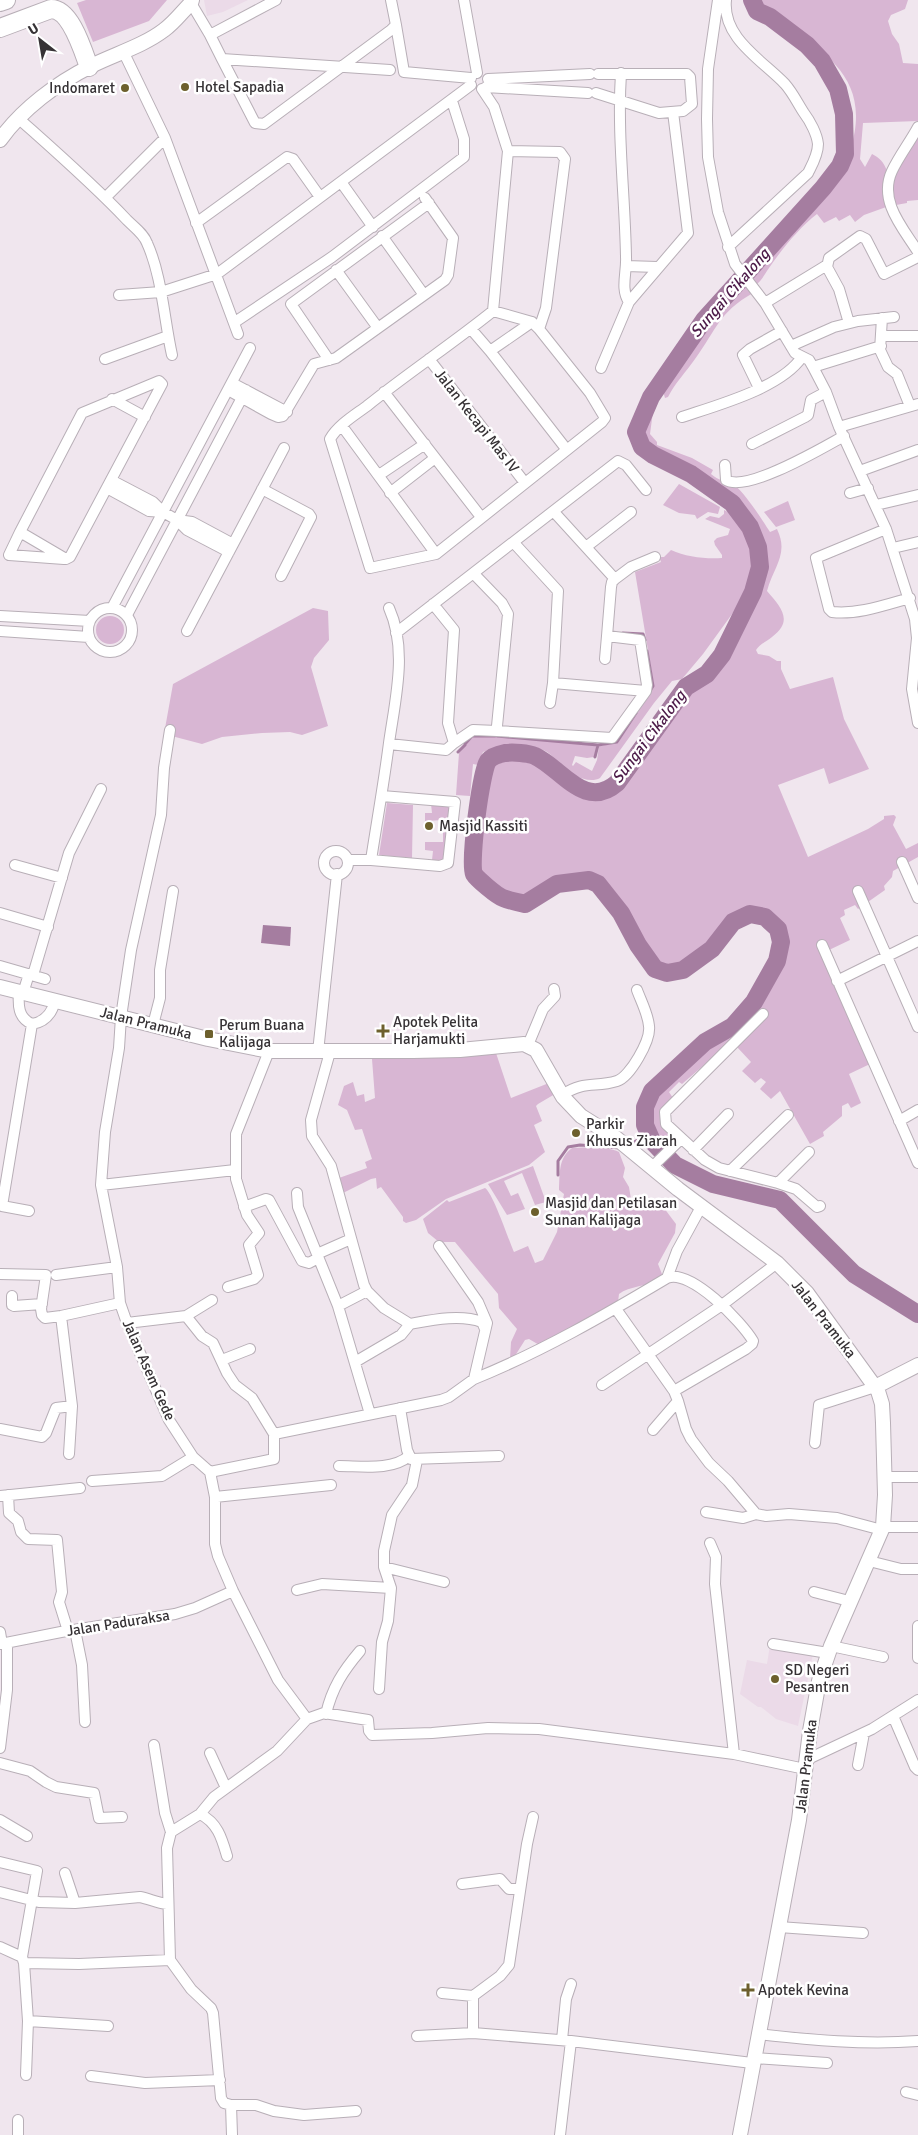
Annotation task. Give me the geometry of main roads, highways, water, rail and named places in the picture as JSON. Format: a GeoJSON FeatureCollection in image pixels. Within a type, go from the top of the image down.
{"type":"FeatureCollection","features":[{"type":"Feature","properties":{"kind":"highway"},"geometry":{"type":"LineString","coordinates":[[0,2],[6,0]]}},
{"type":"Feature","properties":{"kind":"highway"},"geometry":{"type":"LineString","coordinates":[[0,17],[48,0]]}},
{"type":"Feature","properties":{"kind":"highway"},"geometry":{"type":"LineString","coordinates":[[0,28],[51,10],[58,10],[66,17],[74,30],[89,67]]}},
{"type":"Feature","properties":{"kind":"waterway","name":"Sungai Cikalong"},"geometry":{"type":"LineString","coordinates":[[752,0],[757,11],[770,17],[807,45],[822,61],[838,89],[844,114],[845,154],[840,166],[823,188],[704,320],[651,397],[636,432],[642,447],[653,455],[691,474],[732,503],[750,527],[758,547],[760,567],[753,592],[722,655],[707,674],[686,687],[617,783],[605,790],[594,792],[584,790],[532,755],[505,753],[488,761],[479,798],[474,836],[474,874],[500,897],[525,904],[557,884],[589,880],[598,884],[621,913],[638,945],[655,969],[667,973],[683,970],[712,949],[733,922],[750,914],[765,917],[778,929],[781,942],[777,961],[754,1002],[733,1026],[705,1042],[652,1091],[645,1107],[645,1125],[652,1141],[675,1165],[713,1184],[780,1200],[854,1274],[918,1314]]}},
{"type":"Feature","properties":{"kind":"waterway"},"geometry":{"type":"LineString","coordinates":[[623,633],[643,634],[645,640]]}},
{"type":"Feature","properties":{"kind":"waterway"},"geometry":{"type":"LineString","coordinates":[[647,651],[653,686],[650,691]]}},
{"type":"Feature","properties":{"kind":"waterway"},"geometry":{"type":"LineString","coordinates":[[595,757],[598,745],[617,742],[636,713]]}},
{"type":"Feature","properties":{"kind":"waterway"},"geometry":{"type":"LineString","coordinates":[[465,744],[472,736],[495,736]]}},
{"type":"Feature","properties":{"kind":"waterway"},"geometry":{"type":"LineString","coordinates":[[497,736],[598,745]]}},
{"type":"Feature","properties":{"kind":"waterway"},"geometry":{"type":"LineString","coordinates":[[458,752],[465,745]]}},
{"type":"Feature","properties":{"kind":"waterway"},"geometry":{"type":"LineString","coordinates":[[631,1144],[649,1133]]}},
{"type":"Feature","properties":{"kind":"waterway"},"geometry":{"type":"LineString","coordinates":[[558,1175],[558,1161],[568,1147],[580,1145],[621,1148]]}},
{"type":"Feature","properties":{"kind":"place","name":"Hotel Sapadia"},"geometry":{"type":"Point","coordinates":[185,87]}},
{"type":"Feature","properties":{"kind":"place","name":"Indomaret"},"geometry":{"type":"Point","coordinates":[125,88]}},
{"type":"Feature","properties":{"kind":"place","name":"Masjid Kassiti"},"geometry":{"type":"Point","coordinates":[429,826]}},
{"type":"Feature","properties":{"kind":"place","name":"Apotek Pelita Harjamukti"},"geometry":{"type":"Point","coordinates":[383,1031]}},
{"type":"Feature","properties":{"kind":"place","name":"Perum Buana Kalijaga"},"geometry":{"type":"Point","coordinates":[209,1034]}},
{"type":"Feature","properties":{"kind":"place","name":"Parkir Khusus Ziarah"},"geometry":{"type":"Point","coordinates":[576,1133]}},
{"type":"Feature","properties":{"kind":"place","name":"Masjid dan Petilasan Sunan Kalijaga"},"geometry":{"type":"Point","coordinates":[535,1212]}},
{"type":"Feature","properties":{"kind":"place","name":"SD Negeri Pesantren"},"geometry":{"type":"Point","coordinates":[775,1679]}},
{"type":"Feature","properties":{"kind":"place","name":"Apotek Kevina"},"geometry":{"type":"Point","coordinates":[748,1990]}}]}
